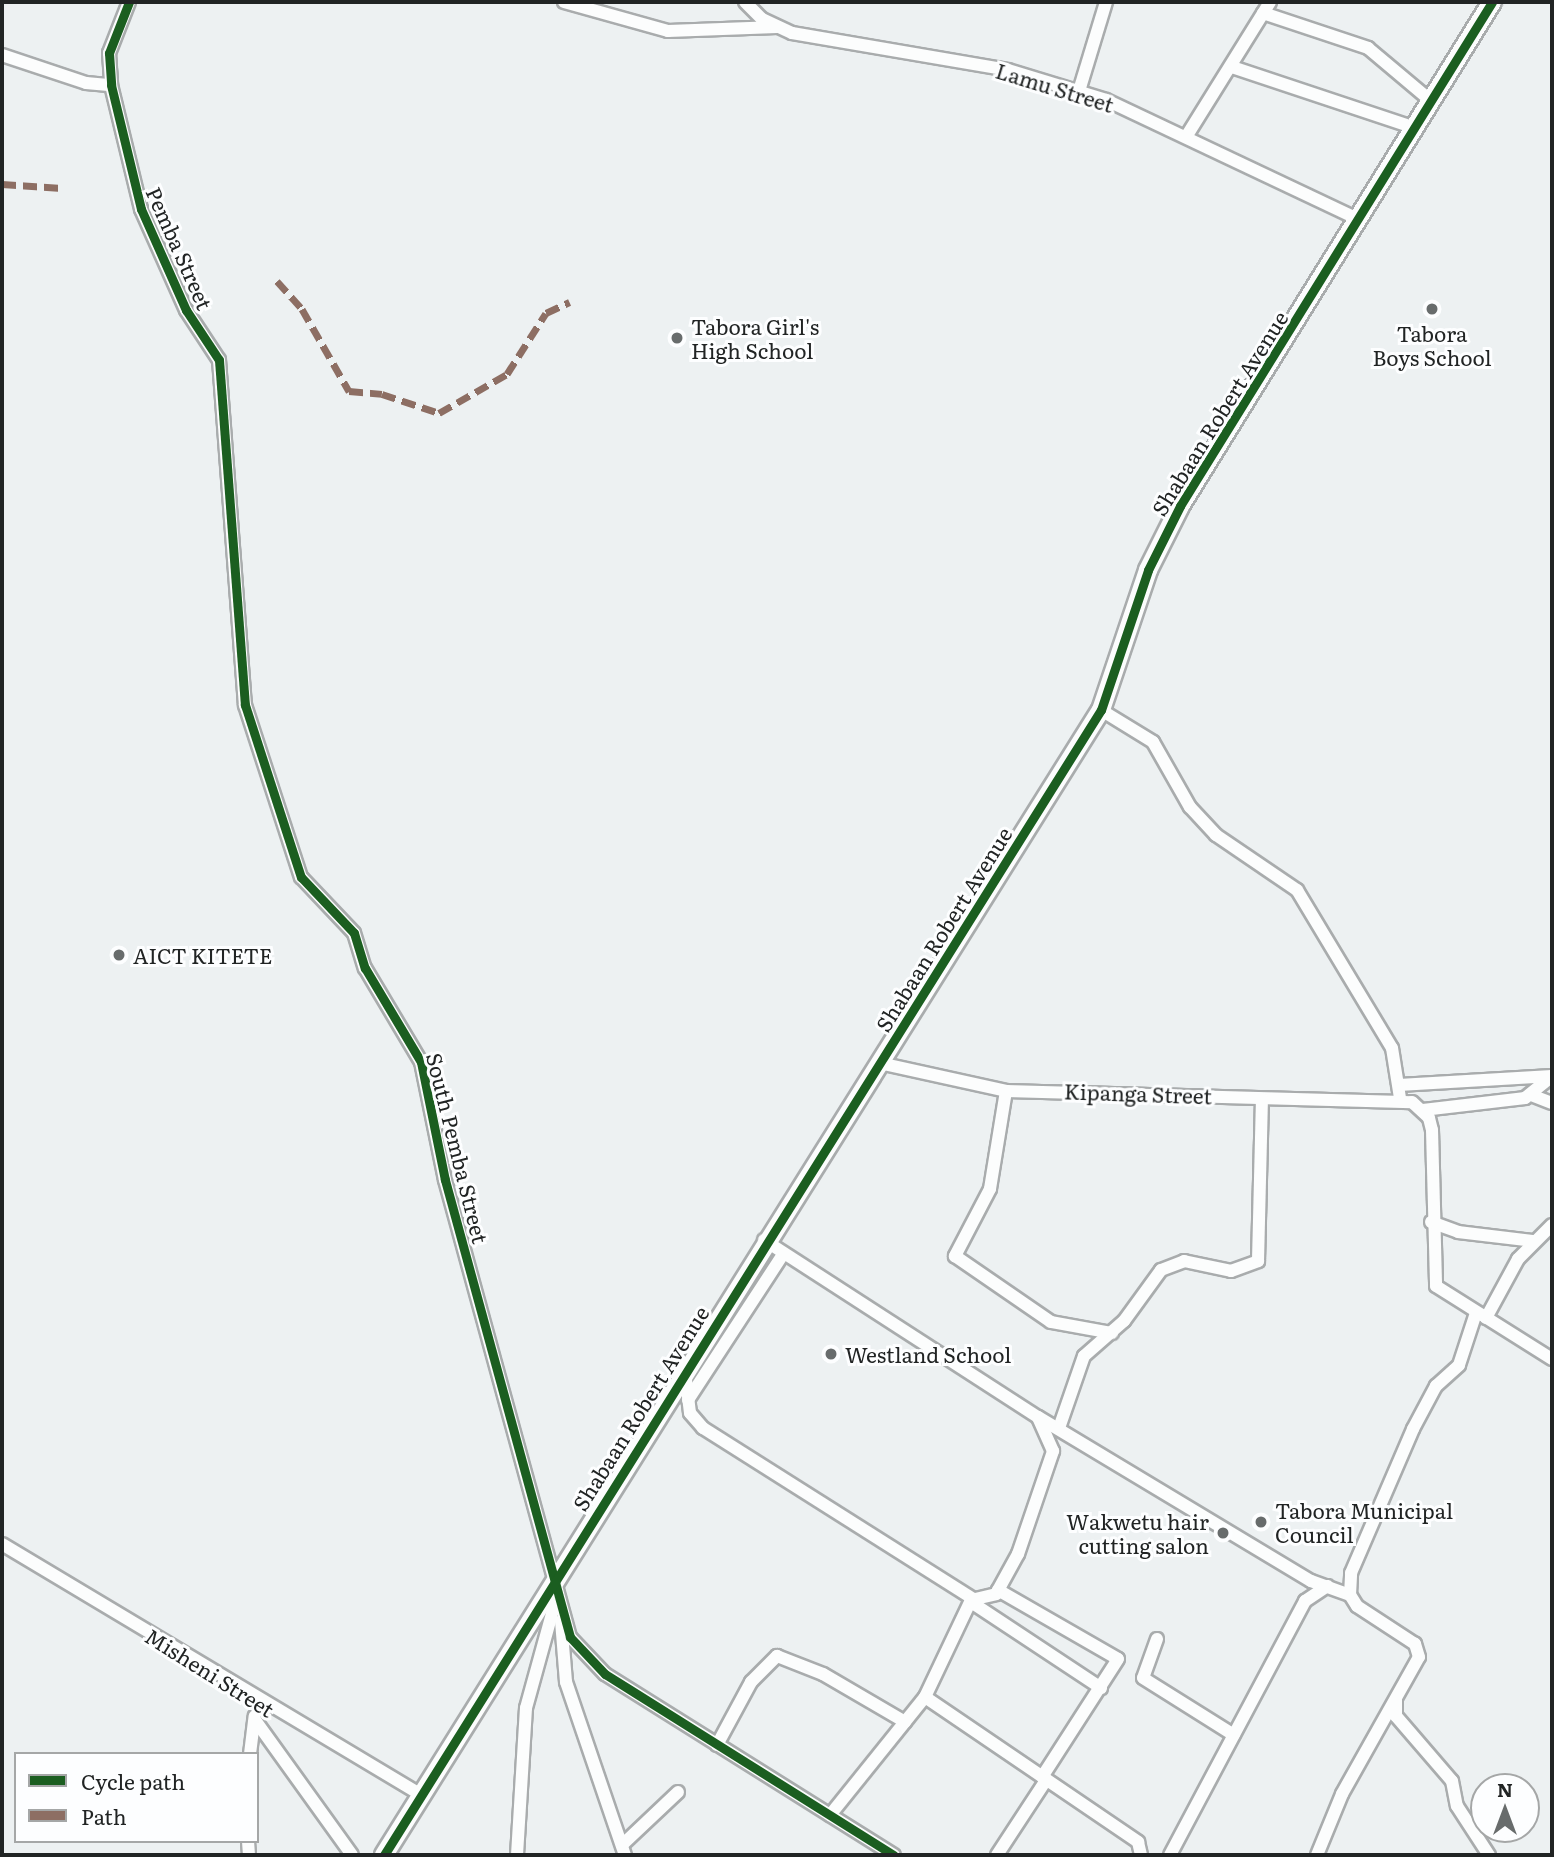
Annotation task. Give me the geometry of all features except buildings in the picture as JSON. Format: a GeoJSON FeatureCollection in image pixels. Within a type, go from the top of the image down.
{"type":"FeatureCollection","features":[{"type":"Feature","properties":{"kind":"street","name":"Pemba Street"},"geometry":{"type":"LineString","coordinates":[[129,2],[109,52],[111,85],[141,208],[186,310],[219,360],[237,633]]}},
{"type":"Feature","properties":{"kind":"street"},"geometry":{"type":"LineString","coordinates":[[567,2],[668,31],[777,27]]}},
{"type":"Feature","properties":{"kind":"street","name":"Lamu Street"},"geometry":{"type":"LineString","coordinates":[[745,2],[777,27],[1008,70],[1079,91],[1186,137],[1354,217]]}},
{"type":"Feature","properties":{"kind":"street"},"geometry":{"type":"LineString","coordinates":[[1079,91],[1106,2]]}},
{"type":"Feature","properties":{"kind":"street"},"geometry":{"type":"LineString","coordinates":[[1186,137],[1270,2]]}},
{"type":"Feature","properties":{"kind":"street","name":"Shabaan Robert Avenue"},"geometry":{"type":"LineString","coordinates":[[384,1855],[554,1591],[764,1240],[1101,710],[1155,554],[1354,217],[1492,2]]}},
{"type":"Feature","properties":{"kind":"street"},"geometry":{"type":"LineString","coordinates":[[1264,13],[1368,48],[1430,100]]}},
{"type":"Feature","properties":{"kind":"street"},"geometry":{"type":"LineString","coordinates":[[2,55],[86,83],[111,85]]}},
{"type":"Feature","properties":{"kind":"street"},"geometry":{"type":"LineString","coordinates":[[1232,67],[1412,127]]}},
{"type":"Feature","properties":{"kind":"street","name":"South Pemba Street"},"geometry":{"type":"LineString","coordinates":[[237,633],[245,705],[301,877],[354,933],[365,968],[421,1062],[446,1180],[518,1429],[561,1612]]}},
{"type":"Feature","properties":{"kind":"street"},"geometry":{"type":"LineString","coordinates":[[1101,710],[1153,742],[1190,807],[1216,835],[1297,890],[1392,1048],[1400,1092],[1552,1076]]}},
{"type":"Feature","properties":{"kind":"street","name":"Kipanga Street"},"geometry":{"type":"LineString","coordinates":[[879,1063],[1006,1091],[1106,1089],[1262,1099],[1400,1092],[1423,1110]]}},
{"type":"Feature","properties":{"kind":"street"},"geometry":{"type":"LineString","coordinates":[[1531,1095],[1552,1076]]}},
{"type":"Feature","properties":{"kind":"street"},"geometry":{"type":"LineString","coordinates":[[1006,1091],[990,1189],[955,1256],[1051,1322],[1112,1333]]}},
{"type":"Feature","properties":{"kind":"street"},"geometry":{"type":"LineString","coordinates":[[1552,1102],[1531,1095],[1423,1110],[1432,1130],[1431,1222],[1436,1286],[1552,1359]]}},
{"type":"Feature","properties":{"kind":"street"},"geometry":{"type":"LineString","coordinates":[[1059,1429],[1079,1364],[1112,1333],[1168,1266],[1184,1261],[1231,1271],[1258,1261],[1262,1099]]}},
{"type":"Feature","properties":{"kind":"street"},"geometry":{"type":"LineString","coordinates":[[1431,1222],[1458,1232],[1534,1241]]}},
{"type":"Feature","properties":{"kind":"street"},"geometry":{"type":"LineString","coordinates":[[1350,1595],[1351,1573],[1397,1480],[1413,1429],[1436,1386],[1459,1365],[1481,1316],[1534,1241],[1552,1225]]}},
{"type":"Feature","properties":{"kind":"street"},"geometry":{"type":"LineString","coordinates":[[764,1240],[1038,1417],[1327,1586],[1350,1595],[1418,1648],[1416,1666],[1342,1794],[1323,1853]]}},
{"type":"Feature","properties":{"kind":"street"},"geometry":{"type":"LineString","coordinates":[[688,1400],[783,1254]]}},
{"type":"Feature","properties":{"kind":"street"},"geometry":{"type":"LineString","coordinates":[[685,1368],[688,1400],[703,1428],[972,1600],[1101,1688]]}},
{"type":"Feature","properties":{"kind":"street"},"geometry":{"type":"LineString","coordinates":[[830,1815],[925,1697],[972,1600],[998,1590],[1020,1549],[1052,1455],[1038,1417]]}},
{"type":"Feature","properties":{"kind":"street","name":"Misheni Street"},"geometry":{"type":"LineString","coordinates":[[2,1544],[256,1702],[421,1795]]}},
{"type":"Feature","properties":{"kind":"street"},"geometry":{"type":"LineString","coordinates":[[1170,1855],[1305,1601],[1327,1586]]}},
{"type":"Feature","properties":{"kind":"street"},"geometry":{"type":"LineString","coordinates":[[997,1855],[1101,1688],[1116,1656],[998,1590]]}},
{"type":"Feature","properties":{"kind":"street"},"geometry":{"type":"LineString","coordinates":[[517,1855],[527,1697],[554,1591]]}},
{"type":"Feature","properties":{"kind":"street"},"geometry":{"type":"LineString","coordinates":[[561,1612],[585,1658],[894,1855]]}},
{"type":"Feature","properties":{"kind":"street"},"geometry":{"type":"LineString","coordinates":[[561,1612],[566,1682],[624,1850],[678,1792]]}},
{"type":"Feature","properties":{"kind":"street"},"geometry":{"type":"LineString","coordinates":[[1157,1639],[1143,1678],[1234,1735]]}},
{"type":"Feature","properties":{"kind":"street"},"geometry":{"type":"LineString","coordinates":[[718,1745],[751,1682],[777,1656],[823,1674],[905,1722]]}},
{"type":"Feature","properties":{"kind":"street"},"geometry":{"type":"LineString","coordinates":[[925,1697],[1044,1778],[1139,1852]]}},
{"type":"Feature","properties":{"kind":"street"},"geometry":{"type":"LineString","coordinates":[[1396,1699],[1396,1716],[1452,1781],[1457,1807],[1489,1855]]}},
{"type":"Feature","properties":{"kind":"street"},"geometry":{"type":"LineString","coordinates":[[250,1752],[256,1702]]}},
{"type":"Feature","properties":{"kind":"street"},"geometry":{"type":"LineString","coordinates":[[255,1720],[352,1855]]}},
{"type":"Feature","properties":{"kind":"marked path"},"geometry":{"type":"LineString","coordinates":[[2,184],[62,188]]}},
{"type":"Feature","properties":{"kind":"marked path"},"geometry":{"type":"LineString","coordinates":[[277,281],[302,309],[349,391],[382,394],[439,413],[507,374],[546,313],[570,302]]}},
{"type":"Feature","properties":{"kind":"cycle path"},"geometry":{"type":"LineString","coordinates":[[129,2],[109,53],[111,85],[141,209],[186,310],[219,360],[245,705],[301,877],[354,933],[365,968],[421,1062],[445,1180],[570,1637],[605,1674],[894,1855]]}},
{"type":"Feature","properties":{"kind":"cycle path"},"geometry":{"type":"LineString","coordinates":[[384,1855],[1101,710],[1148,570],[1180,506],[1492,2]]}},
{"type":"Feature","properties":{"kind":"place","name":"Tabora Boys School"},"geometry":{"type":"Point","coordinates":[1432,309]}},
{"type":"Feature","properties":{"kind":"place","name":"Tabora Girl's High School"},"geometry":{"type":"Point","coordinates":[677,338]}},
{"type":"Feature","properties":{"kind":"place","name":"AICT KITETE"},"geometry":{"type":"Point","coordinates":[119,955]}},
{"type":"Feature","properties":{"kind":"place","name":"Westland School"},"geometry":{"type":"Point","coordinates":[831,1354]}},
{"type":"Feature","properties":{"kind":"place","name":"Tabora Municipal Council"},"geometry":{"type":"Point","coordinates":[1261,1522]}},
{"type":"Feature","properties":{"kind":"place","name":"Wakwetu hair cutting salon"},"geometry":{"type":"Point","coordinates":[1223,1533]}}]}
